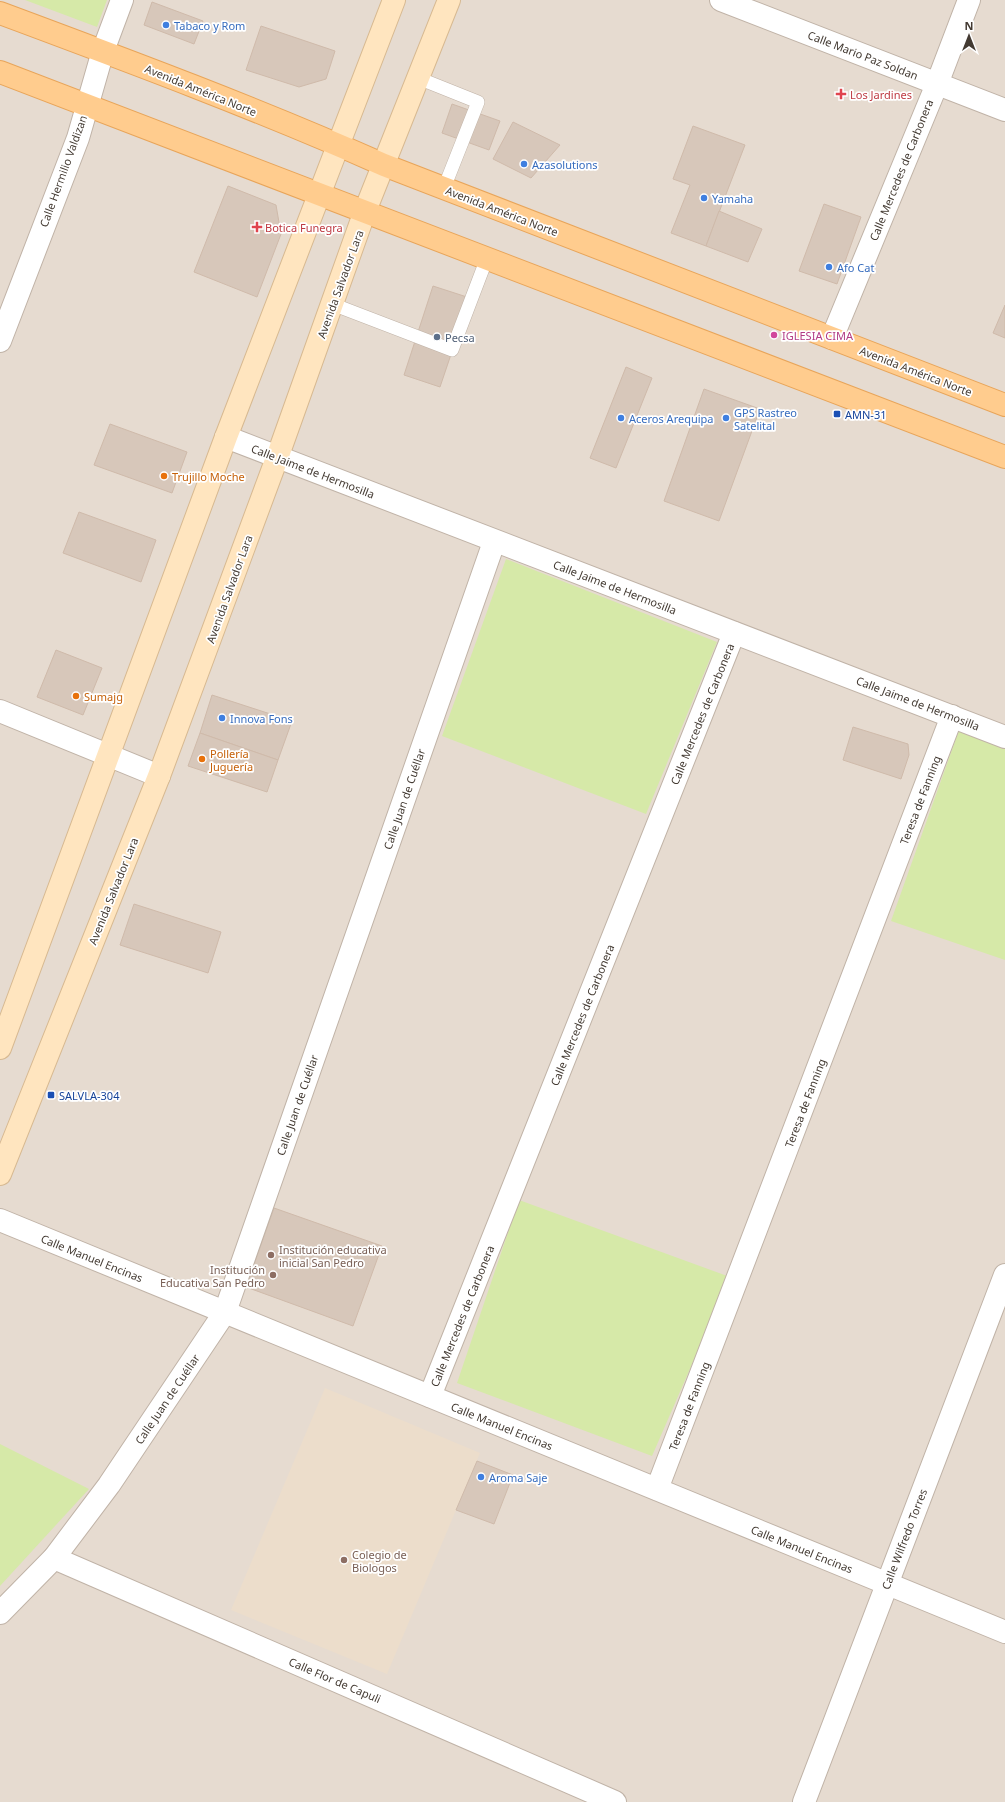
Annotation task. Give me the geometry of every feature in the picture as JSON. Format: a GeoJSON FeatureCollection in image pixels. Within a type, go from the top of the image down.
{"type":"FeatureCollection","features":[{"type":"Feature","properties":{"kind":"main road","name":"Avenida América Norte"},"geometry":{"type":"LineString","coordinates":[[0,13],[102,51],[338,145],[384,165],[1005,405]]}},
{"type":"Feature","properties":{"kind":"main road"},"geometry":{"type":"LineString","coordinates":[[0,72],[1005,457]]}},
{"type":"Feature","properties":{"kind":"street","name":"Calle Hermilio Valdizan"},"geometry":{"type":"LineString","coordinates":[[0,341],[78,138],[102,51],[122,0]]}},
{"type":"Feature","properties":{"kind":"street"},"geometry":{"type":"LineString","coordinates":[[0,1048],[226,437],[394,0]]}},
{"type":"Feature","properties":{"kind":"street","name":"Avenida Salvador Lara"},"geometry":{"type":"LineString","coordinates":[[0,1174],[160,776],[277,458],[365,212],[449,0]]}},
{"type":"Feature","properties":{"kind":"street","name":"Calle Mario Paz Soldan"},"geometry":{"type":"LineString","coordinates":[[721,0],[1005,110]]}},
{"type":"Feature","properties":{"kind":"street","name":"Calle Mercedes de Carbonera"},"geometry":{"type":"LineString","coordinates":[[832,338],[937,84],[969,0]]}},
{"type":"Feature","properties":{"kind":"street","name":"Calle Jaime de Hermosilla"},"geometry":{"type":"LineString","coordinates":[[226,437],[494,542],[1005,737]]}},
{"type":"Feature","properties":{"kind":"street","name":"Calle Juan de Cuéllar"},"geometry":{"type":"LineString","coordinates":[[0,1613],[54,1558],[109,1485],[224,1312],[494,542]]}},
{"type":"Feature","properties":{"kind":"street","name":"Calle Mercedes de Carbonera"},"geometry":{"type":"LineString","coordinates":[[430,1396],[734,633]]}},
{"type":"Feature","properties":{"kind":"street"},"geometry":{"type":"LineString","coordinates":[[0,711],[160,776]]}},
{"type":"Feature","properties":{"kind":"street","name":"Teresa de Fanning"},"geometry":{"type":"LineString","coordinates":[[657,1489],[952,716]]}},
{"type":"Feature","properties":{"kind":"street","name":"Calle Manuel Encinas"},"geometry":{"type":"LineString","coordinates":[[0,1220],[1005,1632]]}},
{"type":"Feature","properties":{"kind":"street","name":"Calle Wilfredo Torres"},"geometry":{"type":"LineString","coordinates":[[804,1802],[1005,1275]]}},
{"type":"Feature","properties":{"kind":"street","name":"Calle Flor de Capuli"},"geometry":{"type":"LineString","coordinates":[[54,1558],[615,1802]]}},
{"type":"Feature","properties":{"kind":"lane"},"geometry":{"type":"LineString","coordinates":[[418,78],[478,102],[444,188]]}},
{"type":"Feature","properties":{"kind":"lane"},"geometry":{"type":"LineString","coordinates":[[332,304],[452,350],[487,258]]}},
{"type":"Feature","properties":{"kind":"shaded area"},"geometry":{"type":"Polygon","coordinates":[[[0,0],[1005,0],[1005,1802],[0,1802],[0,0]]]}},
{"type":"Feature","properties":{"kind":"shaded area","name":"Colegio de Biologos"},"geometry":{"type":"Polygon","coordinates":[[[325,1388],[480,1453],[387,1674],[231,1610],[325,1388]]]}},
{"type":"Feature","properties":{"kind":"green space"},"geometry":{"type":"Polygon","coordinates":[[[25,0],[107,0],[97,27],[25,0]]]}},
{"type":"Feature","properties":{"kind":"green space"},"geometry":{"type":"Polygon","coordinates":[[[506,559],[717,642],[646,814],[442,736],[506,559]]]}},
{"type":"Feature","properties":{"kind":"green space"},"geometry":{"type":"Polygon","coordinates":[[[959,730],[1005,749],[1005,960],[891,921],[959,730]]]}},
{"type":"Feature","properties":{"kind":"green space"},"geometry":{"type":"Polygon","coordinates":[[[519,1200],[730,1277],[652,1456],[457,1383],[519,1200]]]}},
{"type":"Feature","properties":{"kind":"green space"},"geometry":{"type":"Polygon","coordinates":[[[0,1444],[89,1489],[0,1586],[0,1444]]]}},
{"type":"Feature","properties":{"kind":"building"},"geometry":{"type":"Polygon","coordinates":[[[152,2],[203,21],[194,44],[144,25],[152,2]]]}},
{"type":"Feature","properties":{"kind":"building"},"geometry":{"type":"Polygon","coordinates":[[[261,26],[335,51],[326,79],[299,87],[246,70],[261,26]]]}},
{"type":"Feature","properties":{"kind":"building"},"geometry":{"type":"Polygon","coordinates":[[[452,104],[500,121],[489,150],[442,133],[452,104]]]}},
{"type":"Feature","properties":{"kind":"building"},"geometry":{"type":"Polygon","coordinates":[[[513,122],[560,145],[531,178],[493,159],[513,122]]]}},
{"type":"Feature","properties":{"kind":"building","name":"Yamaha"},"geometry":{"type":"Polygon","coordinates":[[[693,126],[745,145],[706,246],[671,233],[690,185],[673,179],[693,126]]]}},
{"type":"Feature","properties":{"kind":"building"},"geometry":{"type":"Polygon","coordinates":[[[228,186],[276,205],[281,234],[257,297],[194,272],[228,186]]]}},
{"type":"Feature","properties":{"kind":"building"},"geometry":{"type":"Polygon","coordinates":[[[824,204],[861,217],[837,284],[799,271],[824,204]]]}},
{"type":"Feature","properties":{"kind":"building"},"geometry":{"type":"Polygon","coordinates":[[[719,211],[762,229],[748,262],[706,246],[719,211]]]}},
{"type":"Feature","properties":{"kind":"building","name":"Pecsa"},"geometry":{"type":"Polygon","coordinates":[[[433,286],[470,298],[440,387],[404,375],[433,286]]]}},
{"type":"Feature","properties":{"kind":"building"},"geometry":{"type":"Polygon","coordinates":[[[1005,305],[1005,338],[993,333],[1005,305]]]}},
{"type":"Feature","properties":{"kind":"building","name":"Aceros Arequipa"},"geometry":{"type":"Polygon","coordinates":[[[626,367],[652,378],[616,468],[590,458],[626,367]]]}},
{"type":"Feature","properties":{"kind":"building"},"geometry":{"type":"Polygon","coordinates":[[[704,389],[760,409],[719,521],[664,501],[704,389]]]}},
{"type":"Feature","properties":{"kind":"building"},"geometry":{"type":"Polygon","coordinates":[[[110,424],[187,452],[172,493],[94,465],[110,424]]]}},
{"type":"Feature","properties":{"kind":"building"},"geometry":{"type":"Polygon","coordinates":[[[79,512],[156,540],[141,582],[63,553],[79,512]]]}},
{"type":"Feature","properties":{"kind":"building"},"geometry":{"type":"Polygon","coordinates":[[[56,650],[102,668],[83,715],[37,697],[56,650]]]}},
{"type":"Feature","properties":{"kind":"building"},"geometry":{"type":"Polygon","coordinates":[[[212,695],[292,721],[278,760],[200,733],[212,695]]]}},
{"type":"Feature","properties":{"kind":"building"},"geometry":{"type":"Polygon","coordinates":[[[853,727],[908,744],[909,755],[901,779],[843,760],[853,727]]]}},
{"type":"Feature","properties":{"kind":"building"},"geometry":{"type":"Polygon","coordinates":[[[200,733],[278,760],[267,792],[188,766],[200,733]]]}},
{"type":"Feature","properties":{"kind":"building"},"geometry":{"type":"Polygon","coordinates":[[[134,904],[221,932],[208,973],[120,945],[134,904]]]}},
{"type":"Feature","properties":{"kind":"building"},"geometry":{"type":"Polygon","coordinates":[[[274,1208],[382,1246],[353,1326],[246,1287],[274,1208]]]}},
{"type":"Feature","properties":{"kind":"building"},"geometry":{"type":"Polygon","coordinates":[[[477,1461],[513,1475],[494,1524],[456,1510],[477,1461]]]}},
{"type":"Feature","properties":{"kind":"place","name":"Tabaco y Rom"},"geometry":{"type":"Point","coordinates":[166,25]}},
{"type":"Feature","properties":{"kind":"place","name":"Los Jardines"},"geometry":{"type":"Point","coordinates":[841,94]}},
{"type":"Feature","properties":{"kind":"place","name":"Azasolutions"},"geometry":{"type":"Point","coordinates":[524,164]}},
{"type":"Feature","properties":{"kind":"place","name":"Yamaha"},"geometry":{"type":"Point","coordinates":[704,198]}},
{"type":"Feature","properties":{"kind":"place","name":"Botica Funegra"},"geometry":{"type":"Point","coordinates":[257,227]}},
{"type":"Feature","properties":{"kind":"place","name":"Afo Cat"},"geometry":{"type":"Point","coordinates":[829,267]}},
{"type":"Feature","properties":{"kind":"place","name":"IGLESIA CIMA"},"geometry":{"type":"Point","coordinates":[774,335]}},
{"type":"Feature","properties":{"kind":"place","name":"Pecsa"},"geometry":{"type":"Point","coordinates":[437,337]}},
{"type":"Feature","properties":{"kind":"place","name":"AMN-31"},"geometry":{"type":"Point","coordinates":[837,414]}},
{"type":"Feature","properties":{"kind":"place","name":"Aceros Arequipa"},"geometry":{"type":"Point","coordinates":[621,418]}},
{"type":"Feature","properties":{"kind":"place","name":"GPS Rastreo Satelital"},"geometry":{"type":"Point","coordinates":[726,418]}},
{"type":"Feature","properties":{"kind":"place","name":"Trujillo Moche"},"geometry":{"type":"Point","coordinates":[164,476]}},
{"type":"Feature","properties":{"kind":"place","name":"Sumajg"},"geometry":{"type":"Point","coordinates":[76,696]}},
{"type":"Feature","properties":{"kind":"place","name":"Innova Fons"},"geometry":{"type":"Point","coordinates":[222,718]}},
{"type":"Feature","properties":{"kind":"place","name":"Pollería Juguería"},"geometry":{"type":"Point","coordinates":[202,759]}},
{"type":"Feature","properties":{"kind":"place","name":"SALVLA-304"},"geometry":{"type":"Point","coordinates":[51,1095]}},
{"type":"Feature","properties":{"kind":"place","name":"Institución educativa inicial San Pedro"},"geometry":{"type":"Point","coordinates":[271,1255]}},
{"type":"Feature","properties":{"kind":"place","name":"Institución Educativa San Pedro"},"geometry":{"type":"Point","coordinates":[273,1275]}},
{"type":"Feature","properties":{"kind":"place","name":"Aroma Saje"},"geometry":{"type":"Point","coordinates":[481,1477]}},
{"type":"Feature","properties":{"kind":"place","name":"Colegio de Biologos"},"geometry":{"type":"Point","coordinates":[344,1560]}}]}
